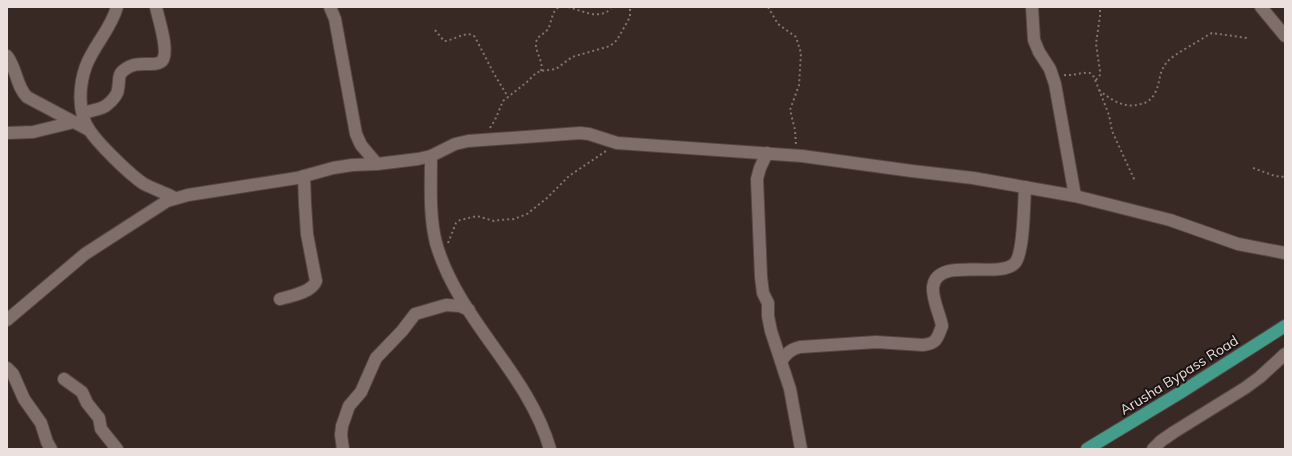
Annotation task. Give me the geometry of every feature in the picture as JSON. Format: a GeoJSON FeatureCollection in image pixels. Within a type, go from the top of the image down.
{"type":"FeatureCollection","features":[{"type":"Feature","properties":{"kind":"main road","name":"Arusha Bypass Road"},"geometry":{"type":"LineString","coordinates":[[1088,449],[1285,326]]}},
{"type":"Feature","properties":{"kind":"street"},"geometry":{"type":"LineString","coordinates":[[78,118],[81,104],[81,87],[84,70],[91,54],[114,18],[118,7]]}},
{"type":"Feature","properties":{"kind":"street"},"geometry":{"type":"LineString","coordinates":[[7,133],[33,132],[78,118],[92,110],[104,107],[109,104],[117,92],[118,79],[124,70],[136,64],[156,64],[160,62],[163,59],[164,44],[156,7]]}},
{"type":"Feature","properties":{"kind":"street"},"geometry":{"type":"LineString","coordinates":[[330,7],[335,19],[356,134],[361,145],[376,164]]}},
{"type":"Feature","properties":{"kind":"street"},"geometry":{"type":"LineString","coordinates":[[1032,7],[1034,40],[1039,52],[1050,69],[1055,84],[1075,196]]}},
{"type":"Feature","properties":{"kind":"street"},"geometry":{"type":"LineString","coordinates":[[1261,7],[1285,36]]}},
{"type":"Feature","properties":{"kind":"street"},"geometry":{"type":"LineString","coordinates":[[7,56],[16,71],[22,93],[27,98],[78,118],[105,149],[132,176],[146,185],[175,198]]}},
{"type":"Feature","properties":{"kind":"street"},"geometry":{"type":"LineString","coordinates":[[7,320],[85,254],[133,222],[167,201],[175,198],[304,176],[333,168],[406,161],[431,156],[455,144],[480,139],[580,133],[589,134],[617,143],[802,156],[973,178],[1075,196],[1170,220],[1238,244],[1285,253]]}},
{"type":"Feature","properties":{"kind":"street"},"geometry":{"type":"LineString","coordinates":[[767,153],[757,179],[761,277],[763,293],[768,304],[768,316],[771,331],[790,389],[801,449]]}},
{"type":"Feature","properties":{"kind":"street"},"geometry":{"type":"LineString","coordinates":[[431,156],[432,222],[441,257],[456,292],[527,397],[541,422],[550,449]]}},
{"type":"Feature","properties":{"kind":"street"},"geometry":{"type":"LineString","coordinates":[[280,299],[309,289],[314,286],[316,281],[307,234],[304,176]]}},
{"type":"Feature","properties":{"kind":"street"},"geometry":{"type":"LineString","coordinates":[[781,361],[793,348],[800,347],[876,342],[923,345],[936,341],[942,326],[934,300],[933,287],[936,279],[944,273],[955,270],[975,268],[1000,270],[1008,268],[1016,262],[1020,256],[1022,241],[1025,187]]}},
{"type":"Feature","properties":{"kind":"street"},"geometry":{"type":"LineString","coordinates":[[343,449],[341,435],[342,426],[349,406],[362,392],[376,358],[402,332],[415,314],[446,305],[460,306],[469,310]]}},
{"type":"Feature","properties":{"kind":"street"},"geometry":{"type":"LineString","coordinates":[[1153,449],[1174,432],[1245,388],[1260,377],[1285,354]]}},
{"type":"Feature","properties":{"kind":"street"},"geometry":{"type":"LineString","coordinates":[[7,368],[13,374],[24,399],[41,423],[47,442],[51,449]]}},
{"type":"Feature","properties":{"kind":"street"},"geometry":{"type":"LineString","coordinates":[[64,379],[82,392],[87,403],[99,418],[101,429],[118,449]]}},
{"type":"Feature","properties":{"kind":"path"},"geometry":{"type":"LineString","coordinates":[[541,71],[542,64],[536,42],[540,35],[548,29],[556,9],[559,7]]}},
{"type":"Feature","properties":{"kind":"path"},"geometry":{"type":"LineString","coordinates":[[568,7],[596,15],[604,14],[611,9]]}},
{"type":"Feature","properties":{"kind":"path"},"geometry":{"type":"LineString","coordinates":[[480,139],[494,120],[501,104],[536,73],[556,69],[572,57],[610,46],[617,40],[630,17],[630,7]]}},
{"type":"Feature","properties":{"kind":"path"},"geometry":{"type":"LineString","coordinates":[[768,7],[778,24],[796,37],[800,48],[799,85],[790,114],[795,130],[796,147],[802,156]]}},
{"type":"Feature","properties":{"kind":"path"},"geometry":{"type":"LineString","coordinates":[[1096,80],[1100,75],[1096,44],[1100,7]]}},
{"type":"Feature","properties":{"kind":"path"},"geometry":{"type":"LineString","coordinates":[[435,30],[444,41],[449,41],[472,34],[508,97]]}},
{"type":"Feature","properties":{"kind":"path"},"geometry":{"type":"LineString","coordinates":[[1099,90],[1109,99],[1120,104],[1135,106],[1145,103],[1152,98],[1158,84],[1160,70],[1168,61],[1208,35],[1212,33],[1247,38]]}},
{"type":"Feature","properties":{"kind":"path"},"geometry":{"type":"LineString","coordinates":[[1050,69],[1059,74],[1069,76],[1090,73],[1096,80],[1109,115],[1112,131],[1135,181]]}},
{"type":"Feature","properties":{"kind":"path"},"geometry":{"type":"LineString","coordinates":[[441,257],[456,223],[460,220],[477,216],[494,221],[514,219],[527,214],[547,198],[569,176],[617,143]]}},
{"type":"Feature","properties":{"kind":"path"},"geometry":{"type":"LineString","coordinates":[[1253,168],[1275,176],[1285,177]]}}]}
